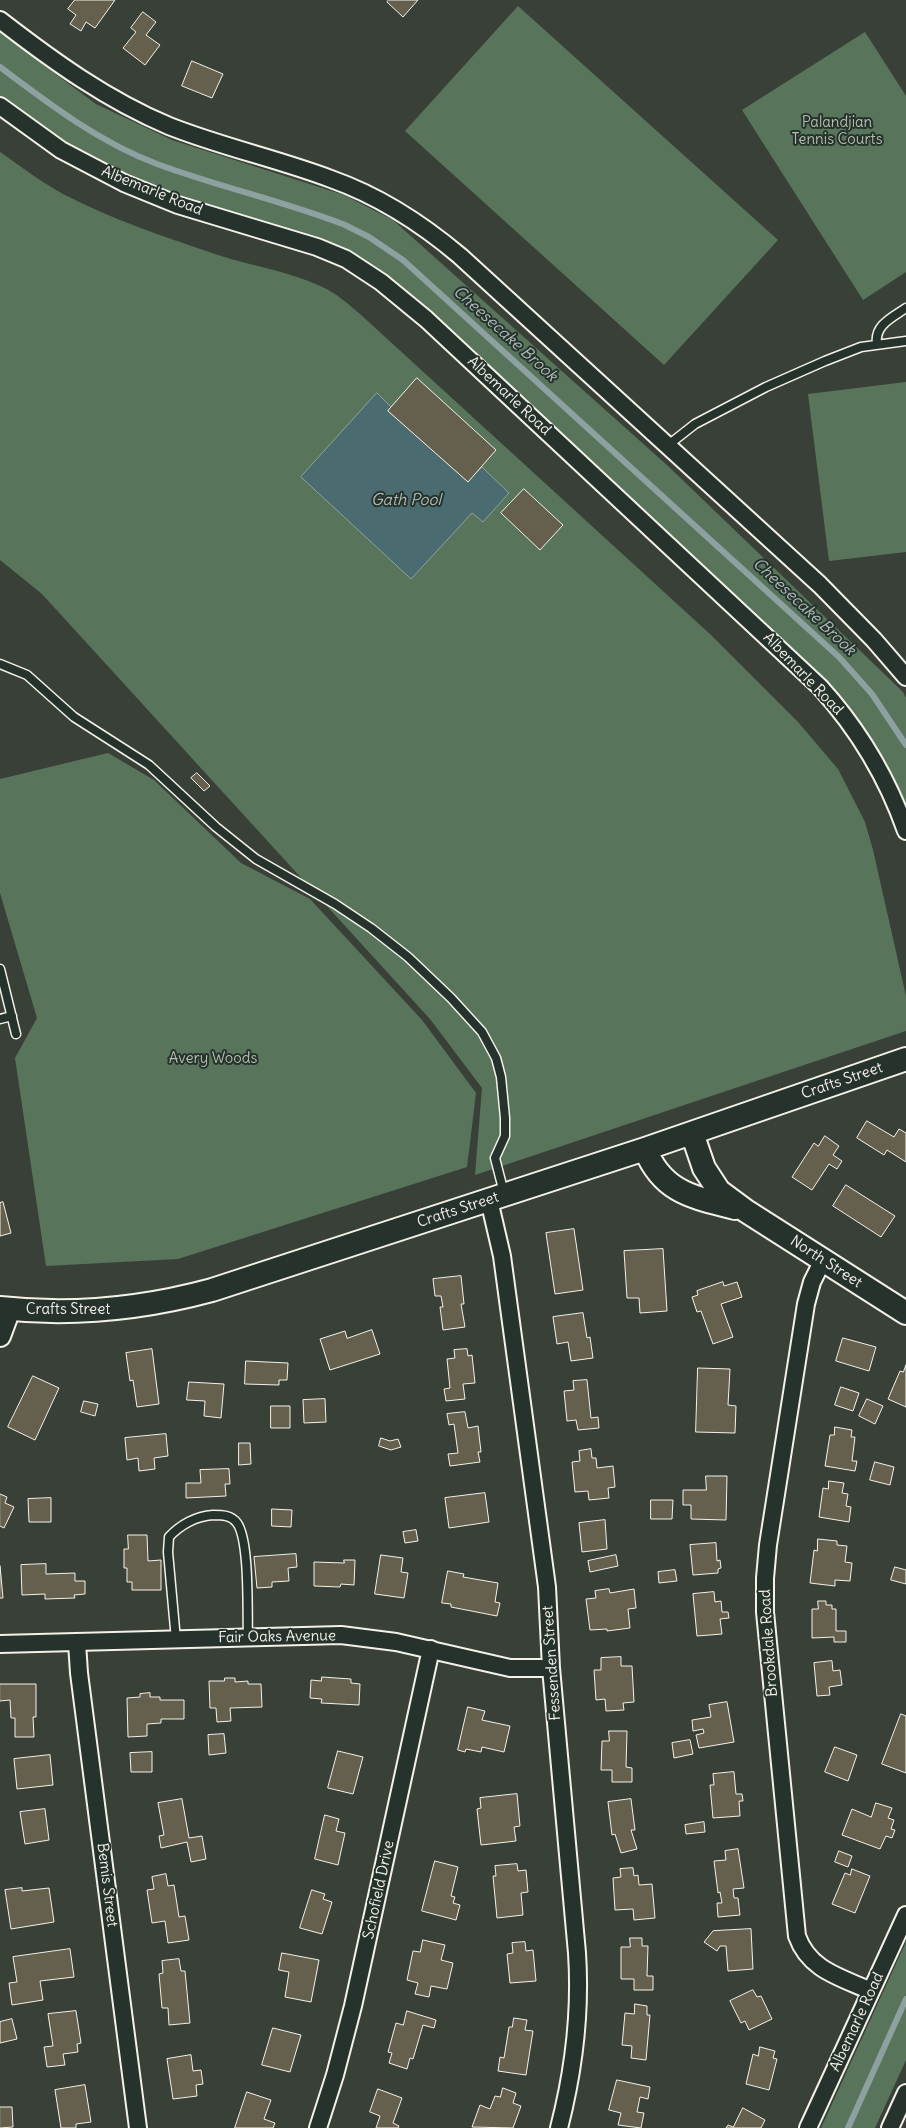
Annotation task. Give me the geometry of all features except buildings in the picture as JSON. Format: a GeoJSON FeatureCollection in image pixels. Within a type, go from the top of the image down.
{"type":"FeatureCollection","features":[{"type":"Feature","properties":{"kind":"main road","name":"Crafts Street"},"geometry":{"type":"LineString","coordinates":[[5,1309],[63,1312],[102,1311],[175,1300],[252,1277],[645,1149],[906,1059]]}},
{"type":"Feature","properties":{"kind":"main road","name":"North Street"},"geometry":{"type":"LineString","coordinates":[[692,1133],[701,1160],[713,1184],[727,1197],[906,1313]]}},
{"type":"Feature","properties":{"kind":"main road","name":"North Street"},"geometry":{"type":"LineString","coordinates":[[645,1149],[655,1170],[671,1185],[682,1192],[746,1211]]}},
{"type":"Feature","properties":{"kind":"street"},"geometry":{"type":"LineString","coordinates":[[0,20],[75,76],[146,115],[198,137],[332,179],[373,197],[410,218],[460,256],[833,597],[906,677]]}},
{"type":"Feature","properties":{"kind":"street","name":"Albemarle Road"},"geometry":{"type":"LineString","coordinates":[[0,106],[61,150],[124,183],[178,205],[327,250],[355,263],[381,282],[426,319],[820,687],[849,722],[873,759],[888,788],[906,831]]}},
{"type":"Feature","properties":{"kind":"street","name":"Fessenden Street"},"geometry":{"type":"LineString","coordinates":[[497,1197],[502,1256],[547,1587],[551,1668],[579,1988],[576,2045],[559,2128]]}},
{"type":"Feature","properties":{"kind":"street","name":"Brookdale Road"},"geometry":{"type":"LineString","coordinates":[[823,1260],[808,1297],[768,1545],[765,1578],[765,1612],[797,1936],[802,1950],[812,1962],[871,1991]]}},
{"type":"Feature","properties":{"kind":"street"},"geometry":{"type":"LineString","coordinates":[[0,1336],[5,1309]]}},
{"type":"Feature","properties":{"kind":"street","name":"Fair Oaks Avenue"},"geometry":{"type":"LineString","coordinates":[[0,1644],[341,1635],[378,1639],[431,1649],[510,1668],[551,1668]]}},
{"type":"Feature","properties":{"kind":"street","name":"Bemis Street"},"geometry":{"type":"LineString","coordinates":[[77,1643],[79,1674],[138,2128]]}},
{"type":"Feature","properties":{"kind":"street","name":"Schofield Drive"},"geometry":{"type":"LineString","coordinates":[[318,2128],[338,2068],[353,2006],[431,1649]]}},
{"type":"Feature","properties":{"kind":"street","name":"Albemarle Road"},"geometry":{"type":"LineString","coordinates":[[808,2128],[906,1915]]}},
{"type":"Feature","properties":{"kind":"street"},"geometry":{"type":"LineString","coordinates":[[890,2128],[906,2093]]}},
{"type":"Feature","properties":{"kind":"lane"},"geometry":{"type":"LineString","coordinates":[[877,344],[877,334],[882,326],[906,308]]}},
{"type":"Feature","properties":{"kind":"lane"},"geometry":{"type":"LineString","coordinates":[[667,446],[695,424],[766,388],[840,354],[861,347],[906,341]]}},
{"type":"Feature","properties":{"kind":"lane"},"geometry":{"type":"LineString","coordinates":[[0,664],[27,675],[40,684],[67,712],[149,764],[216,826],[256,859],[318,894],[371,928],[413,961],[463,1009],[488,1040],[500,1072],[505,1131],[503,1141],[495,1158],[497,1197]]}},
{"type":"Feature","properties":{"kind":"lane"},"geometry":{"type":"LineString","coordinates":[[0,969],[16,1034]]}},
{"type":"Feature","properties":{"kind":"lane"},"geometry":{"type":"LineString","coordinates":[[0,1019],[12,1016]]}},
{"type":"Feature","properties":{"kind":"lane"},"geometry":{"type":"LineString","coordinates":[[176,1640],[168,1552],[170,1537],[186,1523],[208,1515],[226,1515],[237,1523],[244,1542],[248,1637]]}},
{"type":"Feature","properties":{"kind":"green space"},"geometry":{"type":"Polygon","coordinates":[[[518,6],[778,240],[664,365],[405,131],[518,6]]]}},
{"type":"Feature","properties":{"kind":"green space","name":"Palandjian Tennis Courts"},"geometry":{"type":"Polygon","coordinates":[[[865,32],[906,96],[906,272],[863,300],[742,110],[865,32]]]}},
{"type":"Feature","properties":{"kind":"green space"},"geometry":{"type":"Polygon","coordinates":[[[0,33],[96,104],[172,140],[344,195],[393,220],[668,466],[903,692],[906,698],[906,833],[829,698],[355,263],[144,192],[76,158],[0,100],[0,33]]]}},
{"type":"Feature","properties":{"kind":"green space"},"geometry":{"type":"Polygon","coordinates":[[[0,152],[55,189],[101,212],[139,228],[218,255],[295,276],[336,295],[360,314],[711,635],[798,722],[838,769],[865,822],[906,996],[906,1031],[475,1175],[482,1088],[430,1019],[42,594],[0,560],[0,152]]]}},
{"type":"Feature","properties":{"kind":"green space"},"geometry":{"type":"Polygon","coordinates":[[[906,382],[906,552],[829,561],[808,394],[906,382]]]}},
{"type":"Feature","properties":{"kind":"green space","name":"Avery Woods"},"geometry":{"type":"Polygon","coordinates":[[[108,753],[154,780],[241,863],[310,899],[422,1020],[476,1093],[467,1167],[178,1259],[46,1266],[15,1058],[37,1018],[0,893],[0,779],[108,753]]]}},
{"type":"Feature","properties":{"kind":"green space"},"geometry":{"type":"Polygon","coordinates":[[[906,1942],[906,2060],[875,2128],[821,2128],[906,1942]]]}},
{"type":"Feature","properties":{"kind":"water","name":"Gath Pool"},"geometry":{"type":"Polygon","coordinates":[[[377,393],[391,407],[388,411],[468,481],[482,467],[509,493],[483,522],[472,513],[411,579],[301,477],[377,393]]]}},
{"type":"Feature","properties":{"kind":"waterway","name":"Cheesecake Brook"},"geometry":{"type":"LineString","coordinates":[[0,67],[75,121],[115,145],[157,164],[345,225],[369,237],[403,260],[839,657],[872,694],[906,745]]}},
{"type":"Feature","properties":{"kind":"waterway","name":"Cheesecake Brook"},"geometry":{"type":"LineString","coordinates":[[848,2128],[906,1999]]}}]}
